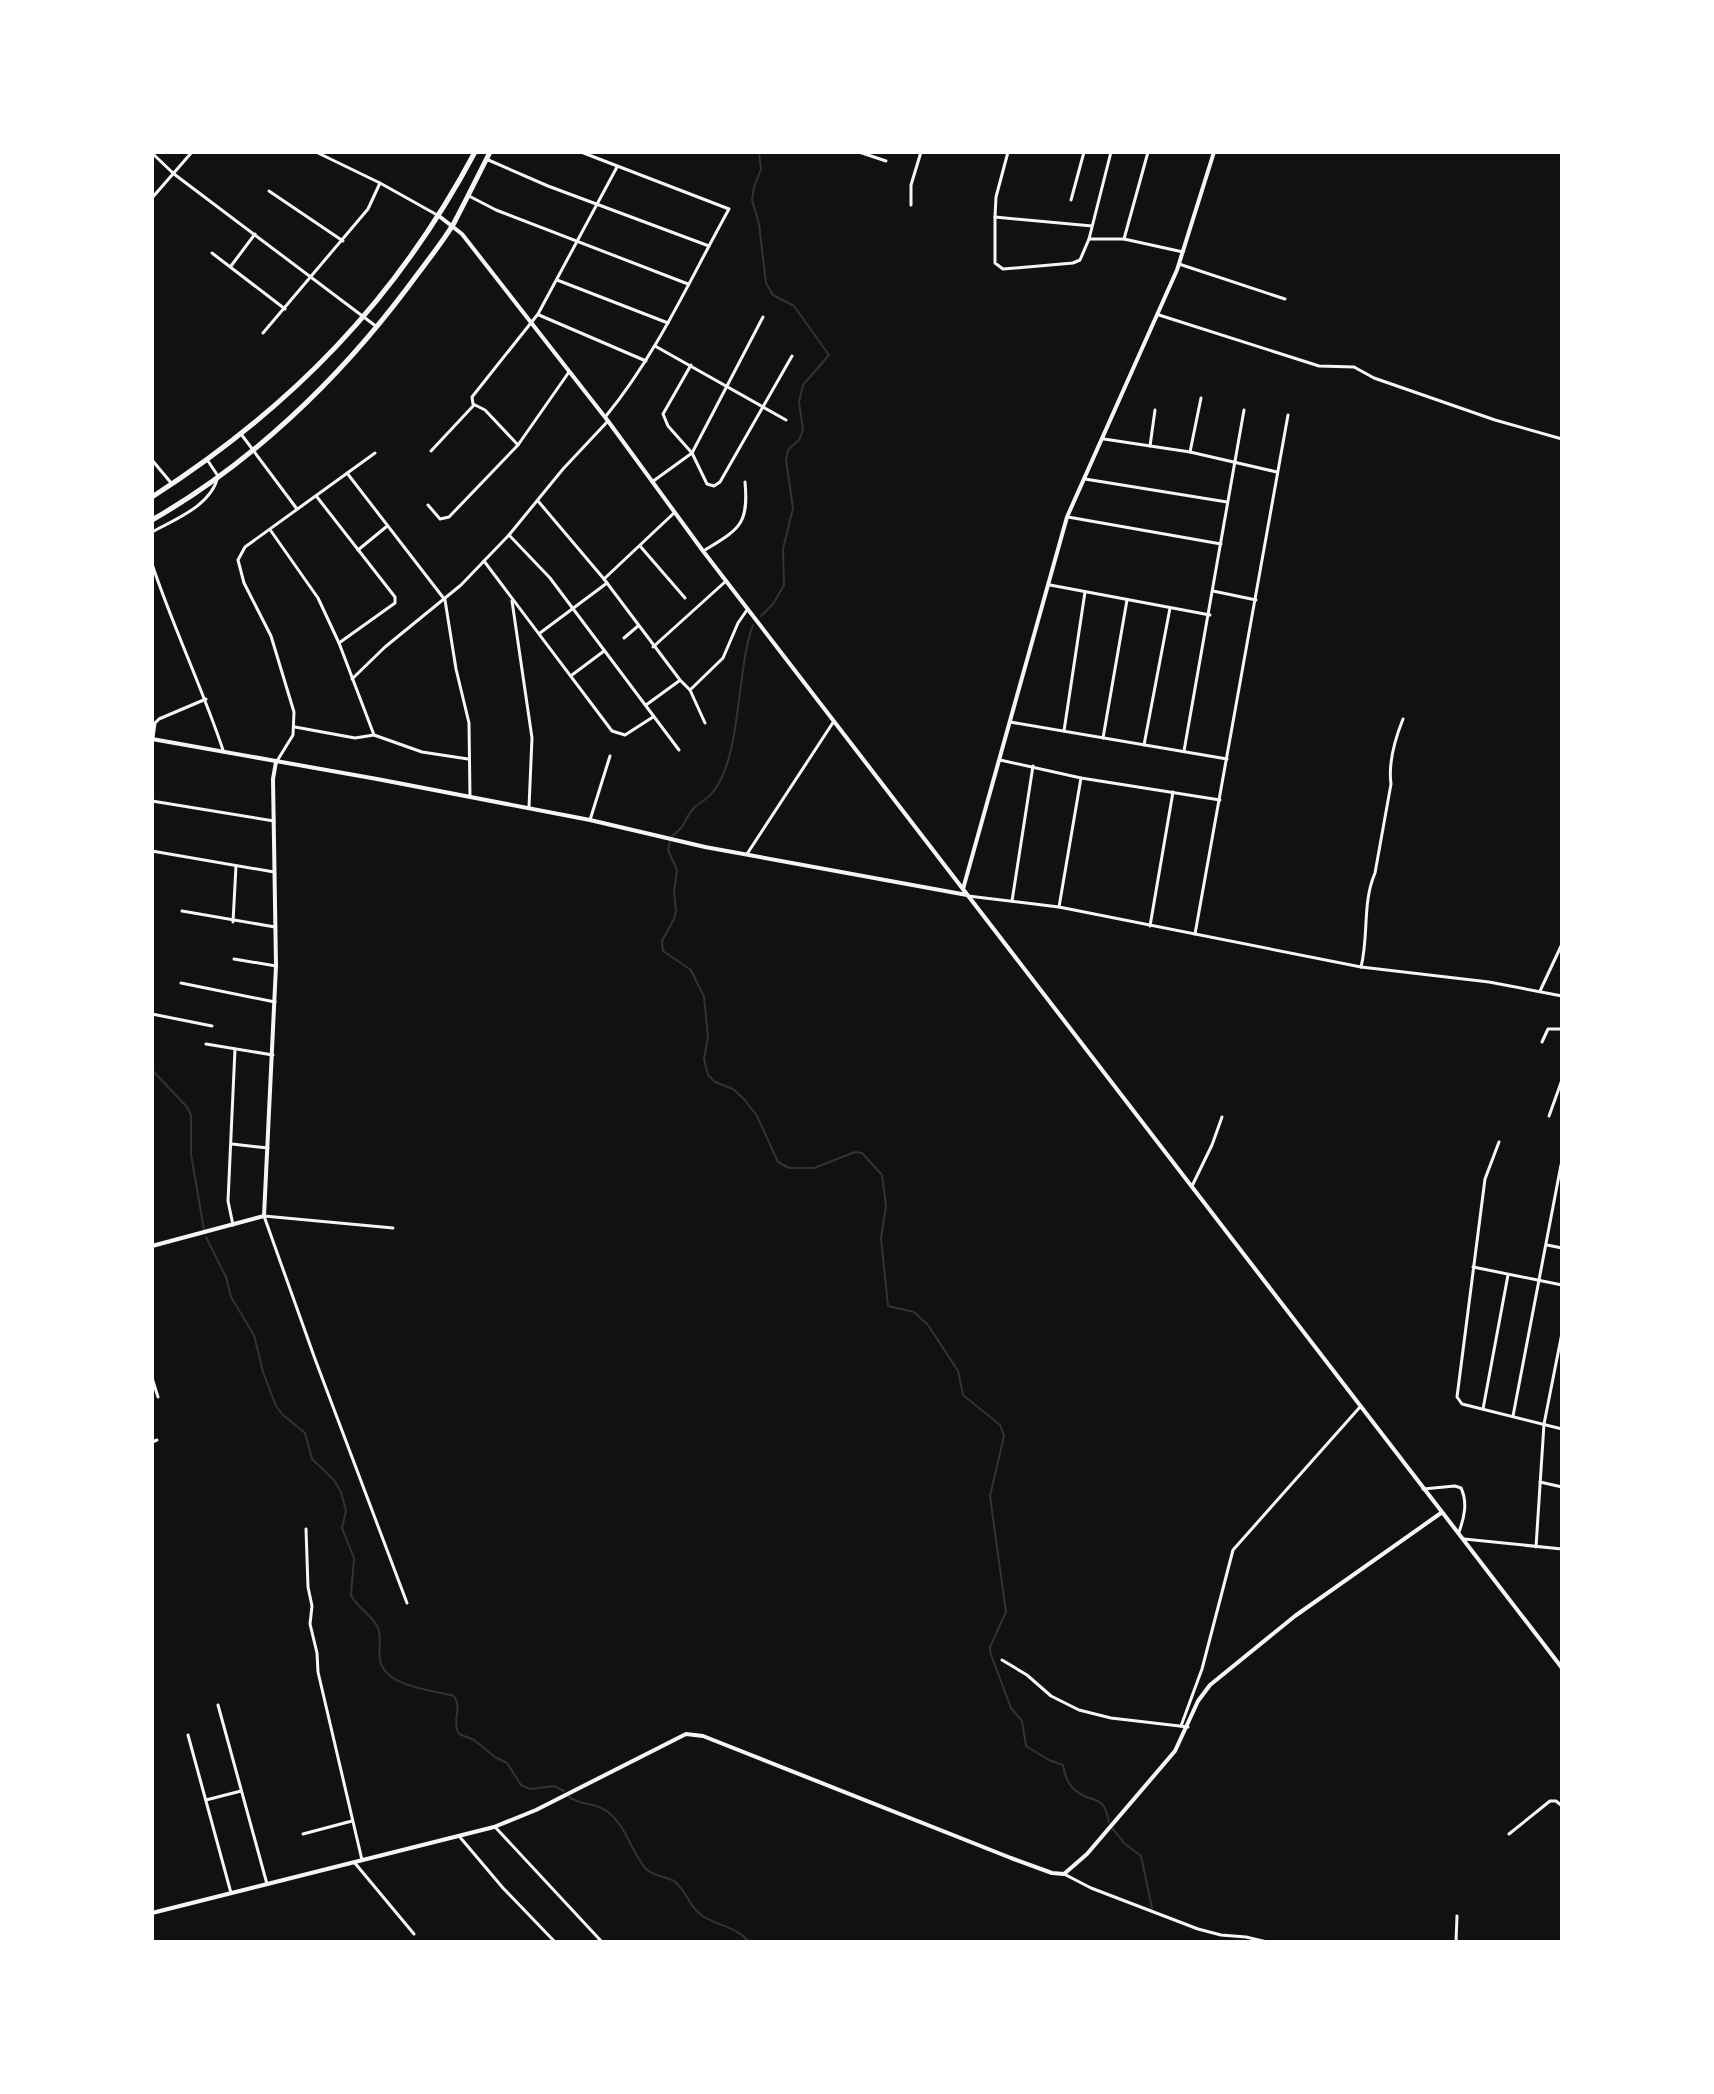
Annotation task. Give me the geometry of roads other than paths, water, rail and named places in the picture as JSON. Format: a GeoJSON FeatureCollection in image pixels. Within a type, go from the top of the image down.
{"type":"FeatureCollection","features":[{"type":"Feature","properties":{"kind":"highway"},"geometry":{"type":"LineString","coordinates":[[152,497],[241,434],[323,362],[364,317],[439,216],[475,152]]}},
{"type":"Feature","properties":{"kind":"highway"},"geometry":{"type":"LineString","coordinates":[[152,520],[253,449],[335,374],[377,327],[453,225],[490,152]]}},
{"type":"Feature","properties":{"kind":"street"},"geometry":{"type":"LineString","coordinates":[[152,198],[192,152]]}},
{"type":"Feature","properties":{"kind":"street"},"geometry":{"type":"LineString","coordinates":[[316,152],[380,183],[453,225],[607,419],[703,551],[1562,1668]]}},
{"type":"Feature","properties":{"kind":"street"},"geometry":{"type":"LineString","coordinates":[[352,679],[385,647],[445,600],[484,561],[607,419],[655,346],[729,209],[581,152]]}},
{"type":"Feature","properties":{"kind":"street"},"geometry":{"type":"LineString","coordinates":[[859,152],[886,161]]}},
{"type":"Feature","properties":{"kind":"street"},"geometry":{"type":"LineString","coordinates":[[911,205],[911,185],[921,152]]}},
{"type":"Feature","properties":{"kind":"street"},"geometry":{"type":"LineString","coordinates":[[1008,152],[996,197],[995,217],[994,255],[997,266],[1003,269],[1077,262],[1089,239],[1111,152]]}},
{"type":"Feature","properties":{"kind":"street"},"geometry":{"type":"LineString","coordinates":[[1071,200],[1084,152]]}},
{"type":"Feature","properties":{"kind":"street"},"geometry":{"type":"LineString","coordinates":[[1124,239],[1148,152]]}},
{"type":"Feature","properties":{"kind":"street"},"geometry":{"type":"LineString","coordinates":[[963,889],[1067,517],[1159,315],[1184,252],[1214,152]]}},
{"type":"Feature","properties":{"kind":"street"},"geometry":{"type":"LineString","coordinates":[[152,153],[174,174],[377,327]]}},
{"type":"Feature","properties":{"kind":"street"},"geometry":{"type":"LineString","coordinates":[[486,159],[709,246]]}},
{"type":"Feature","properties":{"kind":"street"},"geometry":{"type":"LineString","coordinates":[[474,405],[472,397],[538,314],[579,243],[617,167]]}},
{"type":"Feature","properties":{"kind":"street"},"geometry":{"type":"LineString","coordinates":[[263,333],[368,209],[380,183]]}},
{"type":"Feature","properties":{"kind":"street"},"geometry":{"type":"LineString","coordinates":[[269,191],[343,241]]}},
{"type":"Feature","properties":{"kind":"street"},"geometry":{"type":"LineString","coordinates":[[467,196],[688,284]]}},
{"type":"Feature","properties":{"kind":"street"},"geometry":{"type":"LineString","coordinates":[[995,217],[1092,226]]}},
{"type":"Feature","properties":{"kind":"street"},"geometry":{"type":"LineString","coordinates":[[230,267],[255,234]]}},
{"type":"Feature","properties":{"kind":"street"},"geometry":{"type":"LineString","coordinates":[[1089,239],[1124,239],[1184,252]]}},
{"type":"Feature","properties":{"kind":"street"},"geometry":{"type":"LineString","coordinates":[[212,253],[285,309]]}},
{"type":"Feature","properties":{"kind":"street"},"geometry":{"type":"LineString","coordinates":[[1179,264],[1285,299]]}},
{"type":"Feature","properties":{"kind":"street"},"geometry":{"type":"LineString","coordinates":[[557,280],[668,323]]}},
{"type":"Feature","properties":{"kind":"street"},"geometry":{"type":"LineString","coordinates":[[538,314],[646,361]]}},
{"type":"Feature","properties":{"kind":"street"},"geometry":{"type":"LineString","coordinates":[[1159,315],[1319,366],[1358,368],[1374,378],[1495,420],[1562,439]]}},
{"type":"Feature","properties":{"kind":"street"},"geometry":{"type":"LineString","coordinates":[[652,482],[692,453],[763,317]]}},
{"type":"Feature","properties":{"kind":"street"},"geometry":{"type":"LineString","coordinates":[[655,346],[786,420]]}},
{"type":"Feature","properties":{"kind":"street"},"geometry":{"type":"LineString","coordinates":[[691,365],[663,414],[668,426],[692,453],[707,484],[717,485],[792,356]]}},
{"type":"Feature","properties":{"kind":"street"},"geometry":{"type":"LineString","coordinates":[[428,505],[440,519],[449,517],[518,445],[569,371]]}},
{"type":"Feature","properties":{"kind":"street"},"geometry":{"type":"LineString","coordinates":[[1190,452],[1201,398]]}},
{"type":"Feature","properties":{"kind":"street"},"geometry":{"type":"LineString","coordinates":[[474,405],[485,410],[518,445]]}},
{"type":"Feature","properties":{"kind":"street"},"geometry":{"type":"LineString","coordinates":[[431,451],[474,405]]}},
{"type":"Feature","properties":{"kind":"street"},"geometry":{"type":"LineString","coordinates":[[1150,446],[1155,410]]}},
{"type":"Feature","properties":{"kind":"street"},"geometry":{"type":"LineString","coordinates":[[1184,751],[1244,410]]}},
{"type":"Feature","properties":{"kind":"street"},"geometry":{"type":"LineString","coordinates":[[1195,934],[1288,415]]}},
{"type":"Feature","properties":{"kind":"street"},"geometry":{"type":"LineString","coordinates":[[241,434],[297,509]]}},
{"type":"Feature","properties":{"kind":"street"},"geometry":{"type":"LineString","coordinates":[[1102,438],[1190,452],[1277,472]]}},
{"type":"Feature","properties":{"kind":"street"},"geometry":{"type":"LineString","coordinates":[[375,453],[245,547],[238,567],[271,636],[292,703],[295,727],[276,762],[273,779],[276,966],[264,1216],[407,1603]]}},
{"type":"Feature","properties":{"kind":"street"},"geometry":{"type":"LineString","coordinates":[[152,532],[205,499],[215,487],[218,476],[207,459]]}},
{"type":"Feature","properties":{"kind":"street"},"geometry":{"type":"LineString","coordinates":[[152,460],[172,484]]}},
{"type":"Feature","properties":{"kind":"street"},"geometry":{"type":"LineString","coordinates":[[347,473],[445,600],[456,669],[469,723],[470,797]]}},
{"type":"Feature","properties":{"kind":"street"},"geometry":{"type":"LineString","coordinates":[[1085,479],[1229,502]]}},
{"type":"Feature","properties":{"kind":"street"},"geometry":{"type":"LineString","coordinates":[[703,551],[742,523],[747,505],[745,482]]}},
{"type":"Feature","properties":{"kind":"street"},"geometry":{"type":"LineString","coordinates":[[317,497],[395,597],[395,603],[339,643]]}},
{"type":"Feature","properties":{"kind":"street"},"geometry":{"type":"LineString","coordinates":[[538,501],[690,690],[705,723]]}},
{"type":"Feature","properties":{"kind":"street"},"geometry":{"type":"LineString","coordinates":[[540,633],[605,581],[674,513]]}},
{"type":"Feature","properties":{"kind":"street"},"geometry":{"type":"LineString","coordinates":[[1067,517],[1221,544]]}},
{"type":"Feature","properties":{"kind":"street"},"geometry":{"type":"LineString","coordinates":[[358,550],[387,527]]}},
{"type":"Feature","properties":{"kind":"street"},"geometry":{"type":"LineString","coordinates":[[270,530],[314,590],[339,643],[374,735]]}},
{"type":"Feature","properties":{"kind":"street"},"geometry":{"type":"LineString","coordinates":[[509,535],[550,578],[679,750]]}},
{"type":"Feature","properties":{"kind":"street"},"geometry":{"type":"LineString","coordinates":[[640,546],[685,598]]}},
{"type":"Feature","properties":{"kind":"street"},"geometry":{"type":"LineString","coordinates":[[484,561],[612,731],[621,736],[654,717]]}},
{"type":"Feature","properties":{"kind":"street"},"geometry":{"type":"LineString","coordinates":[[152,564],[223,750]]}},
{"type":"Feature","properties":{"kind":"street"},"geometry":{"type":"LineString","coordinates":[[653,647],[726,581]]}},
{"type":"Feature","properties":{"kind":"street"},"geometry":{"type":"LineString","coordinates":[[1050,585],[1210,615]]}},
{"type":"Feature","properties":{"kind":"street"},"geometry":{"type":"LineString","coordinates":[[1213,591],[1256,600]]}},
{"type":"Feature","properties":{"kind":"street"},"geometry":{"type":"LineString","coordinates":[[1064,731],[1085,592]]}},
{"type":"Feature","properties":{"kind":"street"},"geometry":{"type":"LineString","coordinates":[[511,597],[532,738],[529,808]]}},
{"type":"Feature","properties":{"kind":"street"},"geometry":{"type":"LineString","coordinates":[[1103,738],[1127,599]]}},
{"type":"Feature","properties":{"kind":"street"},"geometry":{"type":"LineString","coordinates":[[1144,745],[1170,608]]}},
{"type":"Feature","properties":{"kind":"street"},"geometry":{"type":"LineString","coordinates":[[690,690],[723,658],[738,623],[748,609]]}},
{"type":"Feature","properties":{"kind":"street"},"geometry":{"type":"LineString","coordinates":[[624,638],[638,626]]}},
{"type":"Feature","properties":{"kind":"street"},"geometry":{"type":"LineString","coordinates":[[572,675],[604,650]]}},
{"type":"Feature","properties":{"kind":"street"},"geometry":{"type":"LineString","coordinates":[[646,705],[680,680]]}},
{"type":"Feature","properties":{"kind":"street"},"geometry":{"type":"LineString","coordinates":[[206,699],[177,709],[156,721],[152,740],[223,750],[529,808],[968,896],[1059,907],[1361,967],[1562,996]]}},
{"type":"Feature","properties":{"kind":"street"},"geometry":{"type":"LineString","coordinates":[[1361,967],[1367,943],[1365,918],[1391,784],[1395,740],[1403,719]]}},
{"type":"Feature","properties":{"kind":"street"},"geometry":{"type":"LineString","coordinates":[[747,854],[834,721]]}},
{"type":"Feature","properties":{"kind":"street"},"geometry":{"type":"LineString","coordinates":[[1010,722],[1227,759]]}},
{"type":"Feature","properties":{"kind":"street"},"geometry":{"type":"LineString","coordinates":[[295,727],[355,738],[374,735],[422,752],[468,759]]}},
{"type":"Feature","properties":{"kind":"street"},"geometry":{"type":"LineString","coordinates":[[590,820],[610,756]]}},
{"type":"Feature","properties":{"kind":"street"},"geometry":{"type":"LineString","coordinates":[[1000,760],[1081,778],[1220,800]]}},
{"type":"Feature","properties":{"kind":"street"},"geometry":{"type":"LineString","coordinates":[[1012,901],[1033,766]]}},
{"type":"Feature","properties":{"kind":"street"},"geometry":{"type":"LineString","coordinates":[[1059,907],[1081,778]]}},
{"type":"Feature","properties":{"kind":"street"},"geometry":{"type":"LineString","coordinates":[[1150,926],[1173,792]]}},
{"type":"Feature","properties":{"kind":"street"},"geometry":{"type":"LineString","coordinates":[[152,801],[274,821]]}},
{"type":"Feature","properties":{"kind":"street"},"geometry":{"type":"LineString","coordinates":[[152,851],[275,872]]}},
{"type":"Feature","properties":{"kind":"street"},"geometry":{"type":"LineString","coordinates":[[233,922],[236,866]]}},
{"type":"Feature","properties":{"kind":"street"},"geometry":{"type":"LineString","coordinates":[[182,911],[275,927]]}},
{"type":"Feature","properties":{"kind":"street"},"geometry":{"type":"LineString","coordinates":[[1540,991],[1562,944]]}},
{"type":"Feature","properties":{"kind":"street"},"geometry":{"type":"LineString","coordinates":[[234,959],[276,966]]}},
{"type":"Feature","properties":{"kind":"street"},"geometry":{"type":"LineString","coordinates":[[181,983],[275,1002]]}},
{"type":"Feature","properties":{"kind":"street"},"geometry":{"type":"LineString","coordinates":[[152,1014],[212,1026]]}},
{"type":"Feature","properties":{"kind":"street"},"geometry":{"type":"LineString","coordinates":[[1542,1042],[1548,1029],[1562,1029]]}},
{"type":"Feature","properties":{"kind":"street"},"geometry":{"type":"LineString","coordinates":[[206,1044],[273,1055]]}},
{"type":"Feature","properties":{"kind":"street"},"geometry":{"type":"LineString","coordinates":[[234,1225],[228,1201],[235,1049]]}},
{"type":"Feature","properties":{"kind":"street"},"geometry":{"type":"LineString","coordinates":[[1549,1116],[1562,1080]]}},
{"type":"Feature","properties":{"kind":"street"},"geometry":{"type":"LineString","coordinates":[[1192,1186],[1222,1117]]}},
{"type":"Feature","properties":{"kind":"street"},"geometry":{"type":"LineString","coordinates":[[1499,1142],[1485,1179],[1457,1397],[1462,1404],[1562,1429]]}},
{"type":"Feature","properties":{"kind":"street"},"geometry":{"type":"LineString","coordinates":[[230,1144],[268,1148]]}},
{"type":"Feature","properties":{"kind":"street"},"geometry":{"type":"LineString","coordinates":[[1513,1416],[1561,1165]]}},
{"type":"Feature","properties":{"kind":"street"},"geometry":{"type":"LineString","coordinates":[[152,1246],[264,1216],[393,1228]]}},
{"type":"Feature","properties":{"kind":"street"},"geometry":{"type":"LineString","coordinates":[[1547,1245],[1562,1248]]}},
{"type":"Feature","properties":{"kind":"street"},"geometry":{"type":"LineString","coordinates":[[1473,1267],[1562,1285]]}},
{"type":"Feature","properties":{"kind":"street"},"geometry":{"type":"LineString","coordinates":[[1483,1409],[1508,1275]]}},
{"type":"Feature","properties":{"kind":"street"},"geometry":{"type":"LineString","coordinates":[[1536,1547],[1544,1424],[1562,1333]]}},
{"type":"Feature","properties":{"kind":"street"},"geometry":{"type":"LineString","coordinates":[[152,1378],[158,1397]]}},
{"type":"Feature","properties":{"kind":"street"},"geometry":{"type":"LineString","coordinates":[[1181,1726],[1202,1669],[1233,1550],[1360,1407]]}},
{"type":"Feature","properties":{"kind":"street"},"geometry":{"type":"LineString","coordinates":[[1540,1482],[1562,1487]]}},
{"type":"Feature","properties":{"kind":"street"},"geometry":{"type":"LineString","coordinates":[[1423,1489],[1461,1488],[1465,1498],[1459,1537]]}},
{"type":"Feature","properties":{"kind":"street"},"geometry":{"type":"LineString","coordinates":[[1064,1874],[1087,1854],[1166,1763],[1180,1743],[1204,1692],[1216,1680],[1295,1616],[1441,1513]]}},
{"type":"Feature","properties":{"kind":"street"},"geometry":{"type":"LineString","coordinates":[[306,1529],[308,1587],[312,1606],[310,1624],[318,1672],[362,1860]]}},
{"type":"Feature","properties":{"kind":"street"},"geometry":{"type":"LineString","coordinates":[[1459,1537],[1562,1549]]}},
{"type":"Feature","properties":{"kind":"street"},"geometry":{"type":"LineString","coordinates":[[1002,1660],[1027,1675],[1051,1696],[1079,1710],[1111,1718],[1188,1727]]}},
{"type":"Feature","properties":{"kind":"street"},"geometry":{"type":"LineString","coordinates":[[218,1705],[267,1884]]}},
{"type":"Feature","properties":{"kind":"street"},"geometry":{"type":"LineString","coordinates":[[152,1913],[494,1827],[536,1810],[672,1739],[694,1734],[998,1853],[1052,1873],[1064,1874],[1091,1888],[1198,1929],[1267,1942]]}},
{"type":"Feature","properties":{"kind":"street"},"geometry":{"type":"LineString","coordinates":[[188,1735],[231,1893]]}},
{"type":"Feature","properties":{"kind":"street"},"geometry":{"type":"LineString","coordinates":[[206,1800],[242,1790]]}},
{"type":"Feature","properties":{"kind":"street"},"geometry":{"type":"LineString","coordinates":[[1509,1834],[1550,1801],[1562,1806]]}},
{"type":"Feature","properties":{"kind":"street"},"geometry":{"type":"LineString","coordinates":[[303,1834],[352,1821]]}},
{"type":"Feature","properties":{"kind":"street"},"geometry":{"type":"LineString","coordinates":[[494,1827],[602,1942]]}},
{"type":"Feature","properties":{"kind":"street"},"geometry":{"type":"LineString","coordinates":[[459,1836],[555,1942]]}},
{"type":"Feature","properties":{"kind":"street"},"geometry":{"type":"LineString","coordinates":[[354,1862],[414,1934]]}},
{"type":"Feature","properties":{"kind":"street"},"geometry":{"type":"LineString","coordinates":[[1456,1942],[1457,1916]]}},
{"type":"Feature","properties":{"kind":"waterway"},"geometry":{"type":"LineString","coordinates":[[759,152],[761,169],[752,200],[759,224],[766,283],[773,295],[794,306],[829,355],[803,385],[799,402],[803,430],[799,440],[788,450],[786,460],[793,508],[783,549],[784,585],[773,604],[761,616]]}},
{"type":"Feature","properties":{"kind":"waterway"},"geometry":{"type":"LineString","coordinates":[[672,836],[681,829],[694,808],[711,794],[722,776],[734,735],[753,625]]}},
{"type":"Feature","properties":{"kind":"waterway"},"geometry":{"type":"LineString","coordinates":[[670,842],[668,850],[677,870],[674,892],[676,911],[662,941],[663,951],[691,970],[704,997],[708,1037],[704,1059],[708,1075],[744,1099],[757,1116],[778,1162],[789,1168],[814,1168],[855,1152],[862,1153],[882,1175],[886,1206],[881,1238],[888,1306],[914,1312],[928,1325],[958,1371],[963,1395],[1000,1425],[1004,1436],[990,1496],[1006,1612],[990,1652],[1011,1708],[1022,1721],[1026,1746],[1063,1765],[1072,1787],[1102,1804],[1109,1822]]}},
{"type":"Feature","properties":{"kind":"waterway"},"geometry":{"type":"LineString","coordinates":[[152,1070],[191,1115],[191,1154],[204,1230]]}},
{"type":"Feature","properties":{"kind":"waterway"},"geometry":{"type":"LineString","coordinates":[[206,1237],[226,1277],[231,1297],[254,1335],[276,1406],[305,1433],[312,1459],[333,1479],[341,1492],[346,1511],[342,1528],[354,1558],[351,1595],[378,1628],[380,1660],[384,1669],[400,1682],[454,1696],[459,1734],[474,1740],[507,1763],[521,1785],[530,1789],[554,1786],[564,1791]]}},
{"type":"Feature","properties":{"kind":"waterway"},"geometry":{"type":"LineString","coordinates":[[569,1797],[608,1812],[620,1825],[646,1869],[674,1881],[701,1915],[738,1933],[749,1942]]}},
{"type":"Feature","properties":{"kind":"waterway"},"geometry":{"type":"LineString","coordinates":[[1113,1829],[1124,1843],[1141,1856],[1152,1908]]}}]}
